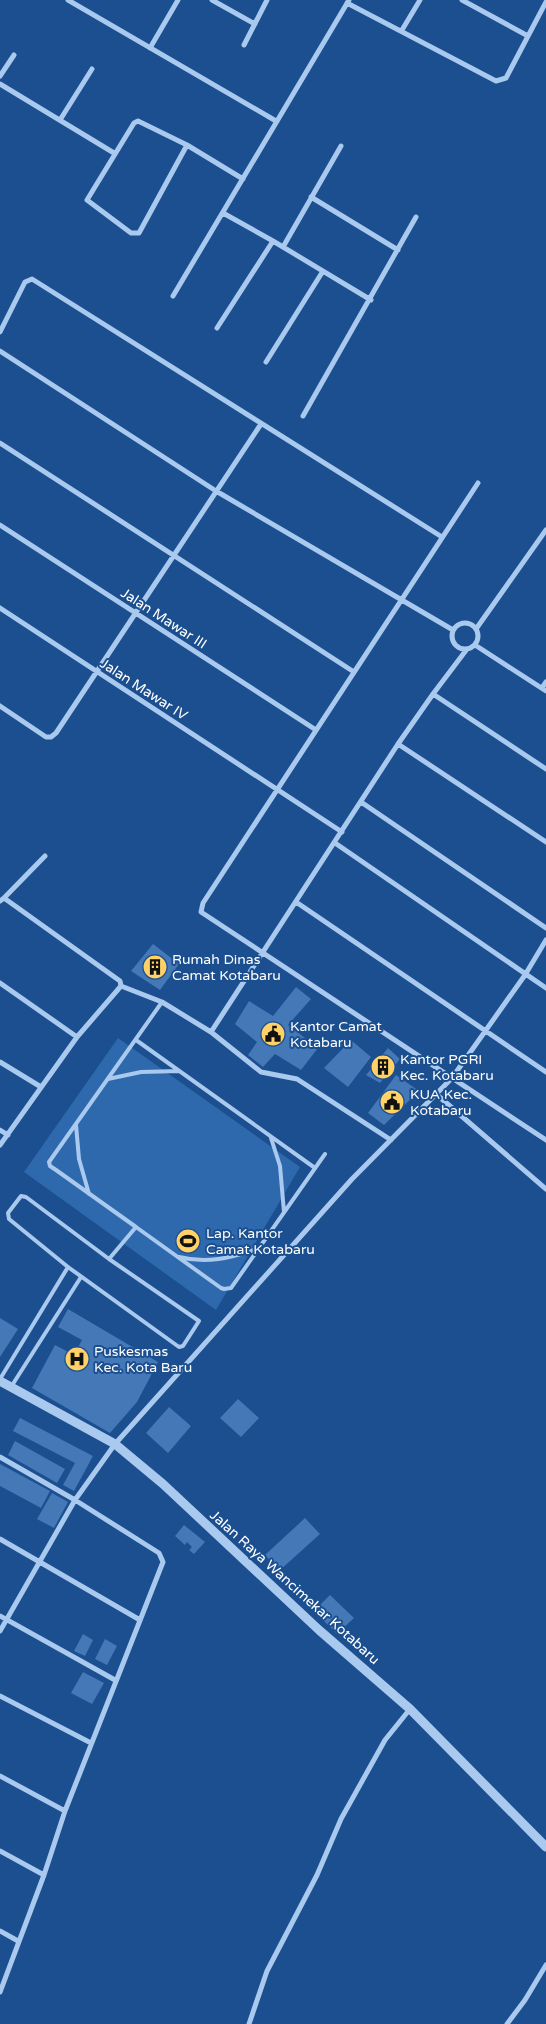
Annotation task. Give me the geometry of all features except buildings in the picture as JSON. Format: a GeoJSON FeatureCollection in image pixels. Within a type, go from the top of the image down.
{"type":"FeatureCollection","features":[{"type":"Feature","properties":{"kind":"street"},"geometry":{"type":"LineString","coordinates":[[68,0],[276,121]]}},
{"type":"Feature","properties":{"kind":"street"},"geometry":{"type":"LineString","coordinates":[[150,48],[178,0]]}},
{"type":"Feature","properties":{"kind":"street"},"geometry":{"type":"LineString","coordinates":[[212,0],[255,24]]}},
{"type":"Feature","properties":{"kind":"street"},"geometry":{"type":"LineString","coordinates":[[244,45],[267,0]]}},
{"type":"Feature","properties":{"kind":"street"},"geometry":{"type":"LineString","coordinates":[[402,30],[420,0]]}},
{"type":"Feature","properties":{"kind":"street"},"geometry":{"type":"LineString","coordinates":[[462,0],[528,36]]}},
{"type":"Feature","properties":{"kind":"street"},"geometry":{"type":"LineString","coordinates":[[172,296],[348,1],[496,81],[506,78],[546,2]]}},
{"type":"Feature","properties":{"kind":"street"},"geometry":{"type":"LineString","coordinates":[[0,76],[14,55]]}},
{"type":"Feature","properties":{"kind":"street"},"geometry":{"type":"LineString","coordinates":[[60,120],[92,69]]}},
{"type":"Feature","properties":{"kind":"street"},"geometry":{"type":"LineString","coordinates":[[0,84],[114,153]]}},
{"type":"Feature","properties":{"kind":"street"},"geometry":{"type":"LineString","coordinates":[[187,145],[139,233],[135,234],[87,200],[134,122],[138,121],[187,145],[243,179]]}},
{"type":"Feature","properties":{"kind":"street"},"geometry":{"type":"LineString","coordinates":[[283,247],[342,146]]}},
{"type":"Feature","properties":{"kind":"street"},"geometry":{"type":"LineString","coordinates":[[311,197],[398,250]]}},
{"type":"Feature","properties":{"kind":"street"},"geometry":{"type":"LineString","coordinates":[[223,213],[370,300]]}},
{"type":"Feature","properties":{"kind":"street"},"geometry":{"type":"LineString","coordinates":[[303,416],[416,217]]}},
{"type":"Feature","properties":{"kind":"street"},"geometry":{"type":"LineString","coordinates":[[217,328],[273,241]]}},
{"type":"Feature","properties":{"kind":"street"},"geometry":{"type":"LineString","coordinates":[[266,362],[323,271]]}},
{"type":"Feature","properties":{"kind":"street"},"geometry":{"type":"LineString","coordinates":[[1,330],[25,282],[32,279],[442,537]]}},
{"type":"Feature","properties":{"kind":"street"},"geometry":{"type":"LineString","coordinates":[[0,351],[216,491],[453,630]]}},
{"type":"Feature","properties":{"kind":"street"},"geometry":{"type":"LineString","coordinates":[[0,706],[46,737],[51,737],[56,733],[261,424]]}},
{"type":"Feature","properties":{"kind":"street"},"geometry":{"type":"LineString","coordinates":[[0,443],[354,672]]}},
{"type":"Feature","properties":{"kind":"street"},"geometry":{"type":"LineString","coordinates":[[478,484],[277,789],[201,907],[201,912],[546,1140]]}},
{"type":"Feature","properties":{"kind":"street","name":"Jalan Mawar III"},"geometry":{"type":"LineString","coordinates":[[0,525],[316,730]]}},
{"type":"Feature","properties":{"kind":"street"},"geometry":{"type":"LineString","coordinates":[[476,629],[546,530]]}},
{"type":"Feature","properties":{"kind":"street","name":"Jalan Mawar IV"},"geometry":{"type":"LineString","coordinates":[[0,608],[342,832]]}},
{"type":"Feature","properties":{"kind":"street"},"geometry":{"type":"LineString","coordinates":[[211,1032],[398,744],[467,649],[475,645],[479,636],[476,629],[468,622],[459,624],[453,630],[452,640],[458,647],[467,649]]}},
{"type":"Feature","properties":{"kind":"street"},"geometry":{"type":"LineString","coordinates":[[475,645],[544,690],[546,682]]}},
{"type":"Feature","properties":{"kind":"street"},"geometry":{"type":"LineString","coordinates":[[433,694],[546,769]]}},
{"type":"Feature","properties":{"kind":"street"},"geometry":{"type":"LineString","coordinates":[[398,744],[546,842]]}},
{"type":"Feature","properties":{"kind":"street"},"geometry":{"type":"LineString","coordinates":[[361,802],[546,928]]}},
{"type":"Feature","properties":{"kind":"street"},"geometry":{"type":"LineString","coordinates":[[335,843],[546,988]]}},
{"type":"Feature","properties":{"kind":"street"},"geometry":{"type":"LineString","coordinates":[[0,1145],[77,1038],[121,986],[120,980],[2,899],[46,856]]}},
{"type":"Feature","properties":{"kind":"street"},"geometry":{"type":"LineString","coordinates":[[296,902],[546,1072]]}},
{"type":"Feature","properties":{"kind":"street"},"geometry":{"type":"LineString","coordinates":[[0,1632],[76,1500],[115,1444],[352,1179],[452,1078],[484,1030],[525,975],[546,940]]}},
{"type":"Feature","properties":{"kind":"street"},"geometry":{"type":"LineString","coordinates":[[0,983],[77,1038]]}},
{"type":"Feature","properties":{"kind":"street"},"geometry":{"type":"LineString","coordinates":[[121,986],[162,1002],[211,1032],[261,1072],[298,1079],[390,1140]]}},
{"type":"Feature","properties":{"kind":"street"},"geometry":{"type":"LineString","coordinates":[[0,1062],[41,1087]]}},
{"type":"Feature","properties":{"kind":"street"},"geometry":{"type":"LineString","coordinates":[[436,1094],[546,1189]]}},
{"type":"Feature","properties":{"kind":"street"},"geometry":{"type":"LineString","coordinates":[[0,1130],[8,1135]]}},
{"type":"Feature","properties":{"kind":"street","name":"Jalan Raya Wancimekar Kotabaru"},"geometry":{"type":"LineString","coordinates":[[0,1380],[115,1444],[163,1484],[319,1630],[410,1709],[546,1847]]}},
{"type":"Feature","properties":{"kind":"street"},"geometry":{"type":"LineString","coordinates":[[0,1458],[76,1500],[159,1553],[162,1558],[162,1566],[115,1680],[65,1811],[44,1875],[0,1992]]}},
{"type":"Feature","properties":{"kind":"street"},"geometry":{"type":"LineString","coordinates":[[0,1539],[140,1620]]}},
{"type":"Feature","properties":{"kind":"street"},"geometry":{"type":"LineString","coordinates":[[0,1616],[115,1680]]}},
{"type":"Feature","properties":{"kind":"street"},"geometry":{"type":"LineString","coordinates":[[0,1696],[91,1743]]}},
{"type":"Feature","properties":{"kind":"street"},"geometry":{"type":"LineString","coordinates":[[249,2024],[267,1970],[317,1875],[341,1819],[385,1740],[410,1709]]}},
{"type":"Feature","properties":{"kind":"street"},"geometry":{"type":"LineString","coordinates":[[0,1776],[65,1811]]}},
{"type":"Feature","properties":{"kind":"street"},"geometry":{"type":"LineString","coordinates":[[0,1851],[44,1875]]}},
{"type":"Feature","properties":{"kind":"street"},"geometry":{"type":"LineString","coordinates":[[0,1930],[18,1941]]}},
{"type":"Feature","properties":{"kind":"street"},"geometry":{"type":"LineString","coordinates":[[507,2024],[525,2000],[546,1965]]}},
{"type":"Feature","properties":{"kind":"lane"},"geometry":{"type":"LineString","coordinates":[[162,1002],[49,1162],[50,1166],[224,1289],[230,1288],[325,1154]]}},
{"type":"Feature","properties":{"kind":"lane"},"geometry":{"type":"LineString","coordinates":[[136,1040],[314,1168]]}},
{"type":"Feature","properties":{"kind":"lane"},"geometry":{"type":"LineString","coordinates":[[108,1079],[141,1072],[179,1071]]}},
{"type":"Feature","properties":{"kind":"lane"},"geometry":{"type":"LineString","coordinates":[[76,1124],[79,1159],[89,1194]]}},
{"type":"Feature","properties":{"kind":"lane"},"geometry":{"type":"LineString","coordinates":[[271,1137],[280,1166],[284,1212]]}},
{"type":"Feature","properties":{"kind":"lane"},"geometry":{"type":"LineString","coordinates":[[21,1196],[26,1197],[109,1259],[199,1321],[183,1346],[179,1346],[68,1267],[8,1217],[12,1206],[21,1196]]}},
{"type":"Feature","properties":{"kind":"lane"},"geometry":{"type":"LineString","coordinates":[[109,1259],[136,1227]]}},
{"type":"Feature","properties":{"kind":"lane"},"geometry":{"type":"LineString","coordinates":[[177,1257],[191,1260],[217,1261],[258,1249]]}},
{"type":"Feature","properties":{"kind":"lane"},"geometry":{"type":"LineString","coordinates":[[0,1380],[68,1267]]}},
{"type":"Feature","properties":{"kind":"lane"},"geometry":{"type":"LineString","coordinates":[[10,1387],[81,1277]]}},
{"type":"Feature","properties":{"kind":"shaded area","name":"Lap. Kantor Camat Kotabaru"},"geometry":{"type":"Polygon","coordinates":[[[118,1038],[300,1167],[216,1310],[24,1172],[118,1038]]]}},
{"type":"Feature","properties":{"kind":"place","name":"Rumah Dinas Camat Kotabaru"},"geometry":{"type":"Point","coordinates":[155,967]}},
{"type":"Feature","properties":{"kind":"place","name":"Kantor Camat Kotabaru"},"geometry":{"type":"Point","coordinates":[273,1034]}},
{"type":"Feature","properties":{"kind":"place","name":"Kantor PGRI Kec. Kotabaru"},"geometry":{"type":"Point","coordinates":[383,1067]}},
{"type":"Feature","properties":{"kind":"place","name":"KUA Kec. Kotabaru"},"geometry":{"type":"Point","coordinates":[392,1102]}},
{"type":"Feature","properties":{"kind":"place","name":"Lap. Kantor Camat Kotabaru"},"geometry":{"type":"Point","coordinates":[188,1241]}},
{"type":"Feature","properties":{"kind":"place","name":"Puskesmas Kec. Kota Baru"},"geometry":{"type":"Point","coordinates":[77,1359]}}]}
